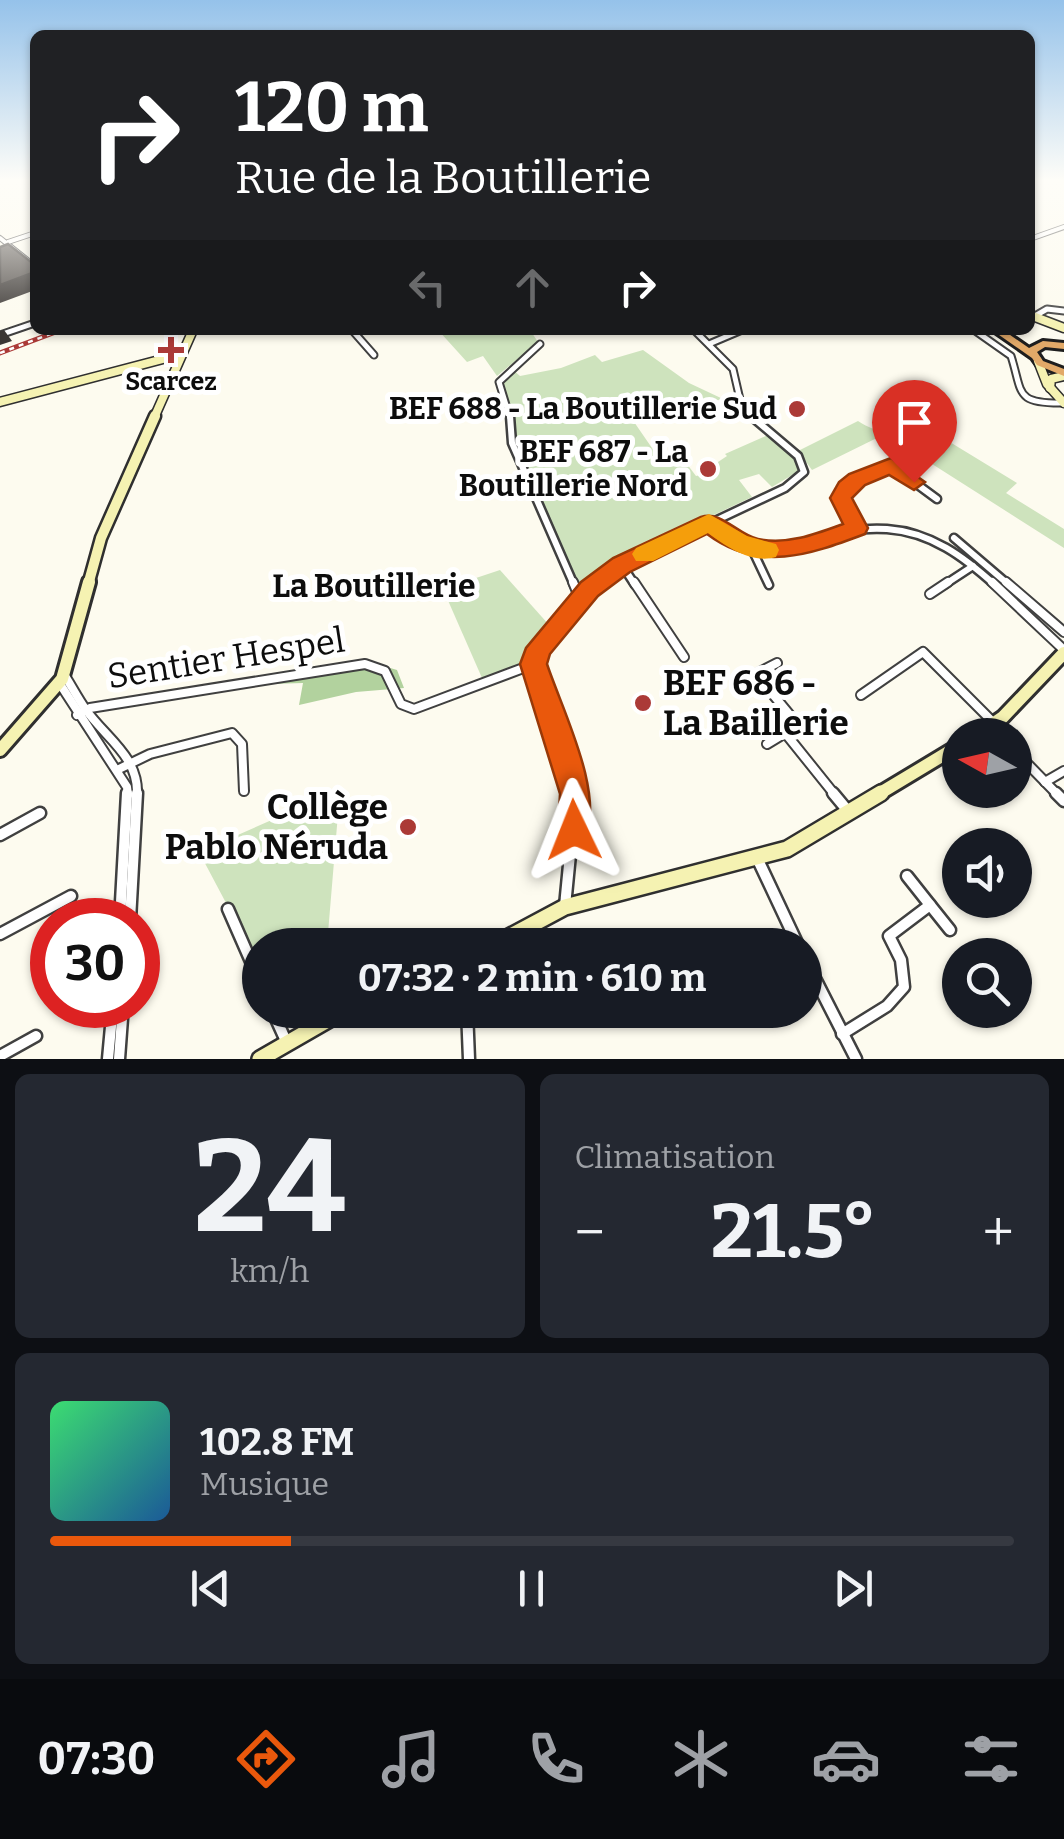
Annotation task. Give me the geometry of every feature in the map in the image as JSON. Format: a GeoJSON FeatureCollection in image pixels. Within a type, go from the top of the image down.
{"type":"FeatureCollection","features":[{"type":"Feature","properties":{"kind":"highway"},"geometry":{"type":"LineString","coordinates":[[1004,335],[1064,374]]}},
{"type":"Feature","properties":{"kind":"highway"},"geometry":{"type":"LineString","coordinates":[[1028,335],[1060,345]]}},
{"type":"Feature","properties":{"kind":"highway"},"geometry":{"type":"LineString","coordinates":[[1036,358],[1035,347],[1060,345]]}},
{"type":"Feature","properties":{"kind":"street"},"geometry":{"type":"LineString","coordinates":[[7,242],[30,235]]}},
{"type":"Feature","properties":{"kind":"street"},"geometry":{"type":"LineString","coordinates":[[0,238],[30,262]]}},
{"type":"Feature","properties":{"kind":"street"},"geometry":{"type":"LineString","coordinates":[[1035,315],[1050,309],[1064,311]]}},
{"type":"Feature","properties":{"kind":"street"},"geometry":{"type":"LineString","coordinates":[[1035,317],[1064,328]]}},
{"type":"Feature","properties":{"kind":"street"},"geometry":{"type":"LineString","coordinates":[[0,335],[30,325]]}},
{"type":"Feature","properties":{"kind":"street"},"geometry":{"type":"LineString","coordinates":[[0,750],[62,679],[100,538],[190,335]]}},
{"type":"Feature","properties":{"kind":"street"},"geometry":{"type":"LineString","coordinates":[[356,335],[374,355]]}},
{"type":"Feature","properties":{"kind":"street"},"geometry":{"type":"LineString","coordinates":[[565,908],[576,794],[534,664],[539,648],[580,599],[622,565],[797,482],[804,472],[798,456],[742,408],[734,371],[699,335]]}},
{"type":"Feature","properties":{"kind":"street"},"geometry":{"type":"LineString","coordinates":[[709,344],[730,335]]}},
{"type":"Feature","properties":{"kind":"street"},"geometry":{"type":"LineString","coordinates":[[981,335],[1011,356],[1015,382],[1022,393],[1044,403],[1064,403]]}},
{"type":"Feature","properties":{"kind":"street"},"geometry":{"type":"LineString","coordinates":[[540,344],[498,382],[512,423],[512,444],[580,599]]}},
{"type":"Feature","properties":{"kind":"street"},"geometry":{"type":"LineString","coordinates":[[0,402],[182,354]]}},
{"type":"Feature","properties":{"kind":"street"},"geometry":{"type":"LineString","coordinates":[[1036,358],[1050,388],[1064,403]]}},
{"type":"Feature","properties":{"kind":"street"},"geometry":{"type":"LineString","coordinates":[[1050,388],[1052,379],[1064,374]]}},
{"type":"Feature","properties":{"kind":"street"},"geometry":{"type":"LineString","coordinates":[[857,528],[842,505],[844,490],[857,480],[913,455]]}},
{"type":"Feature","properties":{"kind":"street"},"geometry":{"type":"LineString","coordinates":[[891,466],[937,500]]}},
{"type":"Feature","properties":{"kind":"street"},"geometry":{"type":"LineString","coordinates":[[709,523],[730,539],[752,548],[796,549],[857,528],[894,528],[921,535],[952,550],[973,566],[1062,657],[1004,718]]}},
{"type":"Feature","properties":{"kind":"street"},"geometry":{"type":"LineString","coordinates":[[954,538],[1064,632]]}},
{"type":"Feature","properties":{"kind":"street"},"geometry":{"type":"LineString","coordinates":[[752,548],[768,585]]}},
{"type":"Feature","properties":{"kind":"street"},"geometry":{"type":"LineString","coordinates":[[622,565],[684,657]]}},
{"type":"Feature","properties":{"kind":"street"},"geometry":{"type":"LineString","coordinates":[[930,594],[973,566]]}},
{"type":"Feature","properties":{"kind":"street"},"geometry":{"type":"LineString","coordinates":[[860,694],[923,652],[984,718]]}},
{"type":"Feature","properties":{"kind":"street"},"geometry":{"type":"LineString","coordinates":[[767,744],[794,730],[794,720],[756,674],[776,663]]}},
{"type":"Feature","properties":{"kind":"street","name":"Sentier Hespel"},"geometry":{"type":"LineString","coordinates":[[81,712],[365,664],[386,671],[401,704],[414,709],[534,664]]}},
{"type":"Feature","properties":{"kind":"street"},"geometry":{"type":"LineString","coordinates":[[62,679],[127,787],[122,898]]}},
{"type":"Feature","properties":{"kind":"street"},"geometry":{"type":"LineString","coordinates":[[81,712],[131,762],[138,780],[132,898]]}},
{"type":"Feature","properties":{"kind":"street"},"geometry":{"type":"LineString","coordinates":[[118,769],[232,734],[242,744],[244,791]]}},
{"type":"Feature","properties":{"kind":"street"},"geometry":{"type":"LineString","coordinates":[[786,734],[848,812]]}},
{"type":"Feature","properties":{"kind":"street"},"geometry":{"type":"LineString","coordinates":[[527,928],[565,908],[758,858],[799,843],[942,756]]}},
{"type":"Feature","properties":{"kind":"street"},"geometry":{"type":"LineString","coordinates":[[1032,769],[1064,801]]}},
{"type":"Feature","properties":{"kind":"street"},"geometry":{"type":"LineString","coordinates":[[1045,782],[1064,771]]}},
{"type":"Feature","properties":{"kind":"street"},"geometry":{"type":"LineString","coordinates":[[0,835],[40,812]]}},
{"type":"Feature","properties":{"kind":"street"},"geometry":{"type":"LineString","coordinates":[[758,858],[790,928]]}},
{"type":"Feature","properties":{"kind":"street"},"geometry":{"type":"LineString","coordinates":[[907,876],[950,930]]}},
{"type":"Feature","properties":{"kind":"street"},"geometry":{"type":"LineString","coordinates":[[0,934],[71,896]]}},
{"type":"Feature","properties":{"kind":"street"},"geometry":{"type":"LineString","coordinates":[[842,1034],[898,996],[905,975],[890,936],[930,905]]}},
{"type":"Feature","properties":{"kind":"street"},"geometry":{"type":"LineString","coordinates":[[228,909],[242,941]]}},
{"type":"Feature","properties":{"kind":"street"},"geometry":{"type":"LineString","coordinates":[[822,993],[856,1059]]}},
{"type":"Feature","properties":{"kind":"street"},"geometry":{"type":"LineString","coordinates":[[108,1059],[110,1028]]}},
{"type":"Feature","properties":{"kind":"street"},"geometry":{"type":"LineString","coordinates":[[119,1059],[121,1028]]}},
{"type":"Feature","properties":{"kind":"street"},"geometry":{"type":"LineString","coordinates":[[280,1028],[286,1041]]}},
{"type":"Feature","properties":{"kind":"street"},"geometry":{"type":"LineString","coordinates":[[260,1059],[311,1028]]}},
{"type":"Feature","properties":{"kind":"street"},"geometry":{"type":"LineString","coordinates":[[468,1028],[469,1059]]}},
{"type":"Feature","properties":{"kind":"street"},"geometry":{"type":"LineString","coordinates":[[0,1056],[36,1036]]}},
{"type":"Feature","properties":{"kind":"green space"},"geometry":{"type":"Polygon","coordinates":[[[443,335],[533,335],[538,342],[497,376],[483,356],[467,362],[443,335]]]}},
{"type":"Feature","properties":{"kind":"green space"},"geometry":{"type":"Polygon","coordinates":[[[643,350],[689,383],[723,399],[632,419],[663,464],[684,460],[696,476],[718,471],[715,464],[725,454],[768,435],[793,455],[799,471],[772,487],[759,474],[739,480],[752,497],[633,553],[581,587],[573,582],[513,436],[516,427],[500,380],[511,368],[520,376],[561,368],[595,355],[602,362],[643,350]]]}},
{"type":"Feature","properties":{"kind":"green space"},"geometry":{"type":"Polygon","coordinates":[[[858,421],[880,430],[917,422],[1017,483],[1006,493],[1064,529],[1064,548],[885,434],[812,470],[798,451],[858,421]]]}},
{"type":"Feature","properties":{"kind":"green space"},"geometry":{"type":"Polygon","coordinates":[[[500,570],[550,626],[521,663],[482,678],[443,589],[500,570]]]}},
{"type":"Feature","properties":{"kind":"green space"},"geometry":{"type":"Polygon","coordinates":[[[370,662],[397,670],[404,688],[356,692],[299,705],[303,683],[270,684],[295,670],[370,662]]]}},
{"type":"Feature","properties":{"kind":"green space"},"geometry":{"type":"Polygon","coordinates":[[[340,790],[328,928],[242,928],[242,933],[199,852],[340,790]]]}},
{"type":"Feature","properties":{"kind":"building"},"geometry":{"type":"Polygon","coordinates":[[[8,244],[30,261],[30,274],[0,285],[0,247],[8,244]]]}},
{"type":"Feature","properties":{"kind":"railway"},"geometry":{"type":"LineString","coordinates":[[0,353],[48,335]]}},
{"type":"Feature","properties":{"kind":"slow traffic"},"geometry":{"type":"LineString","coordinates":[[644,554],[709,523],[740,544],[767,550]]}},
{"type":"Feature","properties":{"kind":"place","name":"Scarcez"},"geometry":{"type":"Point","coordinates":[171,350]}},
{"type":"Feature","properties":{"kind":"place","name":"BEF 688 - La Boutillerie Sud"},"geometry":{"type":"Point","coordinates":[797,409]}},
{"type":"Feature","properties":{"kind":"place","name":"BEF 687 - La Boutillerie Nord"},"geometry":{"type":"Point","coordinates":[708,469]}},
{"type":"Feature","properties":{"kind":"place","name":"BEF 686 - La Baillerie"},"geometry":{"type":"Point","coordinates":[643,703]}},
{"type":"Feature","properties":{"kind":"place","name":"Collège Pablo Néruda"},"geometry":{"type":"Point","coordinates":[408,827]}},
{"type":"Feature","properties":{"kind":"district","name":"La Boutillerie"},"geometry":{"type":"Point","coordinates":[374,586]}},
{"type":"Feature","properties":{"kind":"route"},"geometry":{"type":"LineString","coordinates":[[574,830],[576,794],[534,664],[539,648],[590,589],[622,565],[709,523],[730,539],[752,548],[808,546],[857,528],[841,498],[857,480],[891,466],[914,482]]}}]}
